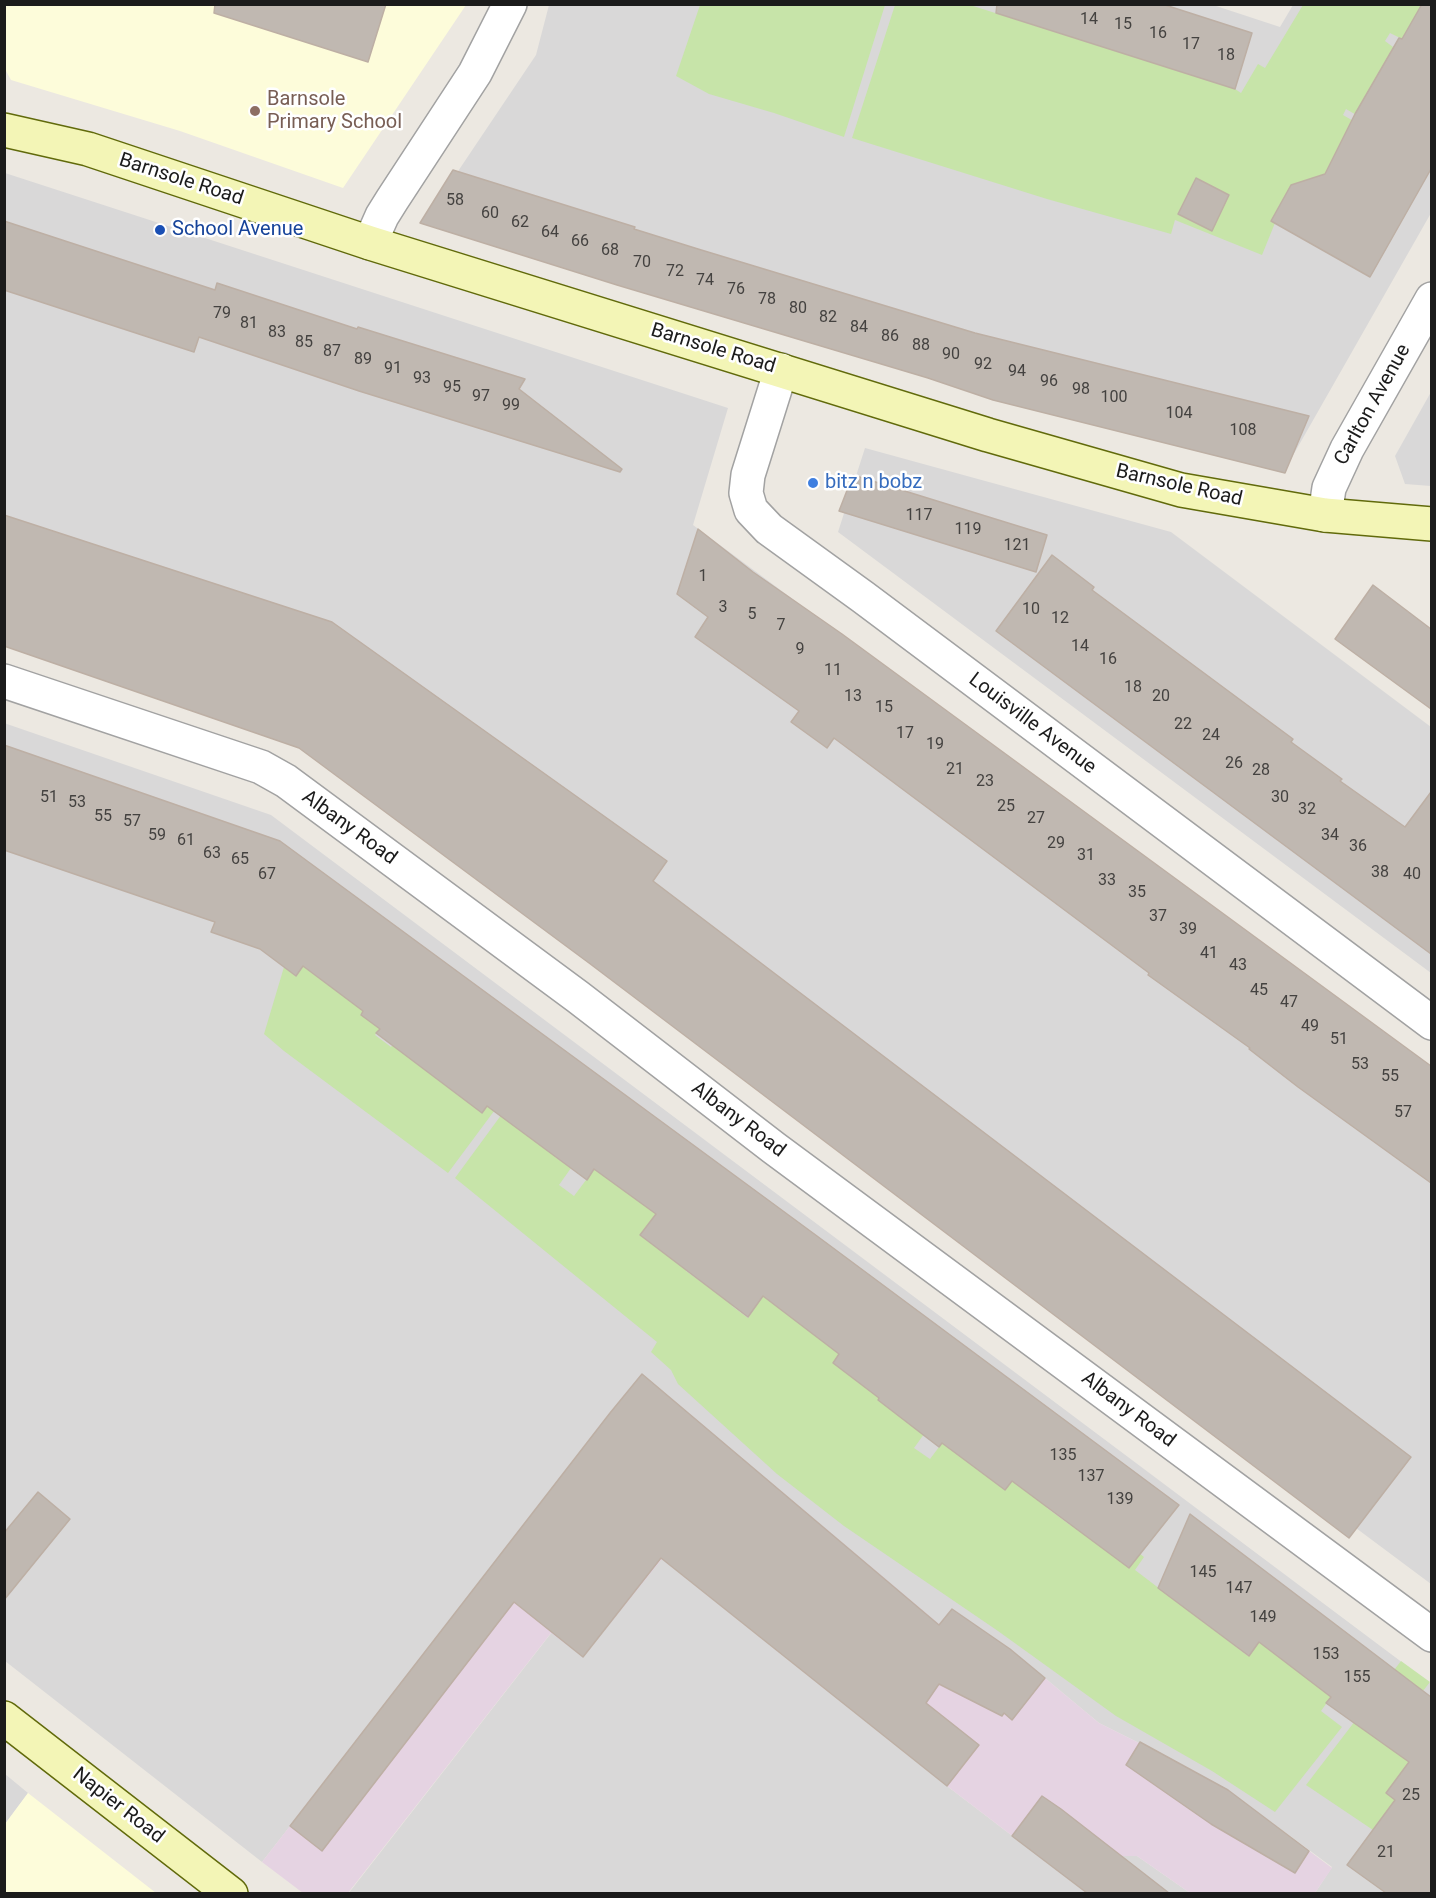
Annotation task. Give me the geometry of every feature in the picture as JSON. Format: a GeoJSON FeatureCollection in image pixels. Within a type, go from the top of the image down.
{"type":"FeatureCollection","features":[{"type":"Feature","properties":{"kind":"street"},"geometry":{"type":"LineString","coordinates":[[370,243],[382,216],[475,73],[510,4]]}},
{"type":"Feature","properties":{"kind":"street","name":"Barnsole Road"},"geometry":{"type":"LineString","coordinates":[[4,130],[88,149],[370,243],[988,435],[1181,490],[1325,515],[1431,524]]}},
{"type":"Feature","properties":{"kind":"street","name":"Carlton Avenue"},"geometry":{"type":"LineString","coordinates":[[1325,515],[1329,488],[1347,449],[1431,299]]}},
{"type":"Feature","properties":{"kind":"street","name":"Louisville Avenue"},"geometry":{"type":"LineString","coordinates":[[781,370],[748,475],[746,493],[750,510],[769,529],[1431,1023]]}},
{"type":"Feature","properties":{"kind":"street","name":"Albany Road"},"geometry":{"type":"LineString","coordinates":[[4,681],[261,767],[286,781],[568,990],[774,1148],[1431,1635]]}},
{"type":"Feature","properties":{"kind":"street","name":"Napier Road"},"geometry":{"type":"LineString","coordinates":[[4,1718],[231,1893]]}},
{"type":"Feature","properties":{"kind":"shaded area"},"geometry":{"type":"Polygon","coordinates":[[[1210,4],[1280,27],[1293,5],[1431,5],[1431,213],[1287,466],[434,207],[536,55],[549,5],[1210,4]]]}},
{"type":"Feature","properties":{"kind":"shaded area","name":"Barnsole Primary School"},"geometry":{"type":"Polygon","coordinates":[[[4,5],[466,5],[343,188],[180,131],[11,80],[5,69],[4,5]]]}},
{"type":"Feature","properties":{"kind":"shaded area"},"geometry":{"type":"Polygon","coordinates":[[[5,173],[728,408],[693,525],[1431,1073],[1431,1584],[305,744],[5,638],[5,173]]]}},
{"type":"Feature","properties":{"kind":"shaded area"},"geometry":{"type":"Polygon","coordinates":[[[1431,392],[1431,486],[1405,484],[1395,456],[1431,392]]]}},
{"type":"Feature","properties":{"kind":"shaded area"},"geometry":{"type":"Polygon","coordinates":[[[865,448],[1171,532],[1431,727],[1431,973],[838,532],[865,448]]]}},
{"type":"Feature","properties":{"kind":"shaded area"},"geometry":{"type":"Polygon","coordinates":[[[4,723],[271,815],[1431,1684],[1431,1893],[1315,1893],[1332,1867],[1228,1790],[1099,1723],[1010,1649],[952,1609],[939,1625],[642,1375],[262,1862],[5,1661],[4,723]]]}},
{"type":"Feature","properties":{"kind":"shaded area"},"geometry":{"type":"Polygon","coordinates":[[[642,1374],[939,1624],[952,1609],[1010,1649],[1099,1723],[1228,1790],[1332,1868],[1315,1893],[1190,1893],[1137,1856],[1120,1856],[1091,1893],[1087,1893],[947,1786],[662,1559],[583,1657],[551,1633],[348,1893],[303,1893],[262,1862],[642,1374]]]}},
{"type":"Feature","properties":{"kind":"shaded area"},"geometry":{"type":"Polygon","coordinates":[[[661,1558],[947,1786],[1087,1893],[348,1894],[552,1632],[583,1657],[661,1558]]]}},
{"type":"Feature","properties":{"kind":"shaded area"},"geometry":{"type":"Polygon","coordinates":[[[5,1774],[28,1793],[5,1824],[5,1774]]]}},
{"type":"Feature","properties":{"kind":"shaded area"},"geometry":{"type":"Polygon","coordinates":[[[28,1793],[156,1893],[5,1893],[5,1824],[28,1793]]]}},
{"type":"Feature","properties":{"kind":"shaded area"},"geometry":{"type":"Polygon","coordinates":[[[1120,1856],[1137,1856],[1190,1893],[1091,1894],[1120,1856]]]}},
{"type":"Feature","properties":{"kind":"green space"},"geometry":{"type":"Polygon","coordinates":[[[700,5],[885,5],[844,137],[709,94],[676,76],[700,5]]]}},
{"type":"Feature","properties":{"kind":"green space"},"geometry":{"type":"Polygon","coordinates":[[[895,5],[970,5],[1235,89],[1241,93],[1258,64],[1265,68],[1303,5],[1422,5],[1402,39],[1390,33],[1385,41],[1393,47],[1358,116],[1346,109],[1343,115],[1376,134],[1316,193],[1298,183],[1291,185],[1274,215],[1275,223],[1262,255],[1175,220],[1171,234],[1047,199],[852,138],[895,5]]]}},
{"type":"Feature","properties":{"kind":"green space"},"geometry":{"type":"Polygon","coordinates":[[[322,940],[383,984],[361,1014],[380,1029],[375,1035],[391,1047],[407,1025],[451,1089],[482,1113],[500,1090],[506,1095],[448,1173],[264,1034],[284,967],[296,976],[322,940]]]}},
{"type":"Feature","properties":{"kind":"green space"},"geometry":{"type":"Polygon","coordinates":[[[521,1088],[510,1123],[540,1145],[576,1129],[555,1157],[571,1168],[559,1185],[574,1196],[607,1152],[668,1197],[640,1235],[656,1247],[714,1233],[686,1271],[725,1299],[761,1266],[732,1306],[748,1318],[763,1296],[853,1335],[833,1363],[864,1386],[899,1370],[878,1400],[910,1424],[945,1405],[914,1448],[930,1459],[942,1443],[1005,1490],[1025,1463],[1059,1491],[1047,1508],[1070,1525],[1082,1509],[1144,1557],[1135,1570],[1248,1656],[1259,1642],[1331,1697],[1321,1711],[1342,1727],[1275,1812],[1212,1771],[1116,1716],[998,1631],[844,1526],[777,1474],[678,1384],[671,1370],[651,1352],[657,1342],[455,1178],[521,1088]]]}},
{"type":"Feature","properties":{"kind":"green space"},"geometry":{"type":"Polygon","coordinates":[[[1401,1661],[1430,1682],[1419,1696],[1431,1705],[1431,1719],[1409,1762],[1386,1793],[1395,1800],[1373,1830],[1306,1785],[1401,1661]]]}},
{"type":"Feature","properties":{"kind":"building"},"geometry":{"type":"Polygon","coordinates":[[[215,4],[386,4],[368,62],[214,13],[215,4]]]}},
{"type":"Feature","properties":{"kind":"building"},"geometry":{"type":"Polygon","coordinates":[[[997,4],[1162,4],[1252,33],[1235,89],[996,13],[997,4]]]}},
{"type":"Feature","properties":{"kind":"building"},"geometry":{"type":"Polygon","coordinates":[[[1422,4],[1431,4],[1431,169],[1370,277],[1271,221],[1291,185],[1325,174],[1355,114],[1399,38],[1402,39],[1422,4]]]}},
{"type":"Feature","properties":{"kind":"building"},"geometry":{"type":"Polygon","coordinates":[[[453,170],[698,249],[975,333],[1309,416],[1285,473],[993,400],[928,378],[617,285],[420,223],[453,170]]]}},
{"type":"Feature","properties":{"kind":"building"},"geometry":{"type":"Polygon","coordinates":[[[1196,178],[1229,195],[1212,231],[1178,214],[1196,178]]]}},
{"type":"Feature","properties":{"kind":"building"},"geometry":{"type":"Polygon","coordinates":[[[4,221],[215,290],[217,283],[357,329],[358,327],[525,379],[519,389],[622,469],[620,472],[359,391],[199,337],[194,352],[4,290],[4,221]]]}},
{"type":"Feature","properties":{"kind":"building"},"geometry":{"type":"Polygon","coordinates":[[[853,475],[1047,535],[1036,572],[839,511],[853,475]]]}},
{"type":"Feature","properties":{"kind":"building"},"geometry":{"type":"Polygon","coordinates":[[[4,515],[332,622],[667,861],[653,881],[1411,1457],[1349,1538],[589,963],[299,748],[4,646],[4,515]]]}},
{"type":"Feature","properties":{"kind":"building"},"geometry":{"type":"Polygon","coordinates":[[[698,529],[753,572],[842,634],[1431,1066],[1431,1183],[1298,1087],[1250,1048],[1148,975],[1149,973],[834,738],[827,748],[791,722],[799,711],[695,637],[708,617],[677,594],[698,529]]]}},
{"type":"Feature","properties":{"kind":"building"},"geometry":{"type":"Polygon","coordinates":[[[1052,555],[1094,587],[1092,590],[1293,739],[1291,742],[1342,779],[1340,781],[1405,827],[1431,792],[1431,954],[996,631],[1052,555]]]}},
{"type":"Feature","properties":{"kind":"building"},"geometry":{"type":"Polygon","coordinates":[[[1373,585],[1431,629],[1431,709],[1335,639],[1373,585]]]}},
{"type":"Feature","properties":{"kind":"building"},"geometry":{"type":"Polygon","coordinates":[[[4,745],[280,841],[1179,1505],[1129,1568],[1012,1481],[1005,1490],[942,1443],[939,1447],[833,1363],[839,1354],[763,1296],[748,1317],[640,1235],[656,1214],[594,1169],[587,1180],[487,1106],[482,1113],[376,1033],[380,1029],[361,1015],[363,1011],[303,966],[296,976],[260,949],[211,932],[215,922],[4,850],[4,745]]]}},
{"type":"Feature","properties":{"kind":"building"},"geometry":{"type":"Polygon","coordinates":[[[642,1374],[939,1625],[952,1609],[1010,1649],[1045,1678],[1012,1720],[1004,1713],[1002,1716],[939,1684],[926,1703],[979,1745],[947,1786],[661,1558],[583,1657],[514,1602],[322,1851],[290,1826],[642,1374]]]}},
{"type":"Feature","properties":{"kind":"building"},"geometry":{"type":"Polygon","coordinates":[[[38,1492],[70,1519],[4,1600],[4,1533],[38,1492]]]}},
{"type":"Feature","properties":{"kind":"building"},"geometry":{"type":"Polygon","coordinates":[[[1190,1514],[1431,1697],[1431,1893],[1386,1893],[1347,1865],[1395,1800],[1386,1793],[1409,1762],[1326,1703],[1331,1697],[1259,1642],[1249,1656],[1158,1588],[1190,1514]]]}},
{"type":"Feature","properties":{"kind":"building"},"geometry":{"type":"Polygon","coordinates":[[[1140,1742],[1228,1790],[1309,1851],[1295,1873],[1211,1824],[1126,1765],[1140,1742]]]}},
{"type":"Feature","properties":{"kind":"building"},"geometry":{"type":"Polygon","coordinates":[[[1042,1796],[1169,1893],[1087,1893],[1012,1836],[1042,1796]]]}},
{"type":"Feature","properties":{"kind":"place","name":"Barnsole Primary School"},"geometry":{"type":"Point","coordinates":[255,111]}},
{"type":"Feature","properties":{"kind":"place","name":"School Avenue"},"geometry":{"type":"Point","coordinates":[160,230]}},
{"type":"Feature","properties":{"kind":"place","name":"bitz n bobz"},"geometry":{"type":"Point","coordinates":[813,483]}}]}
